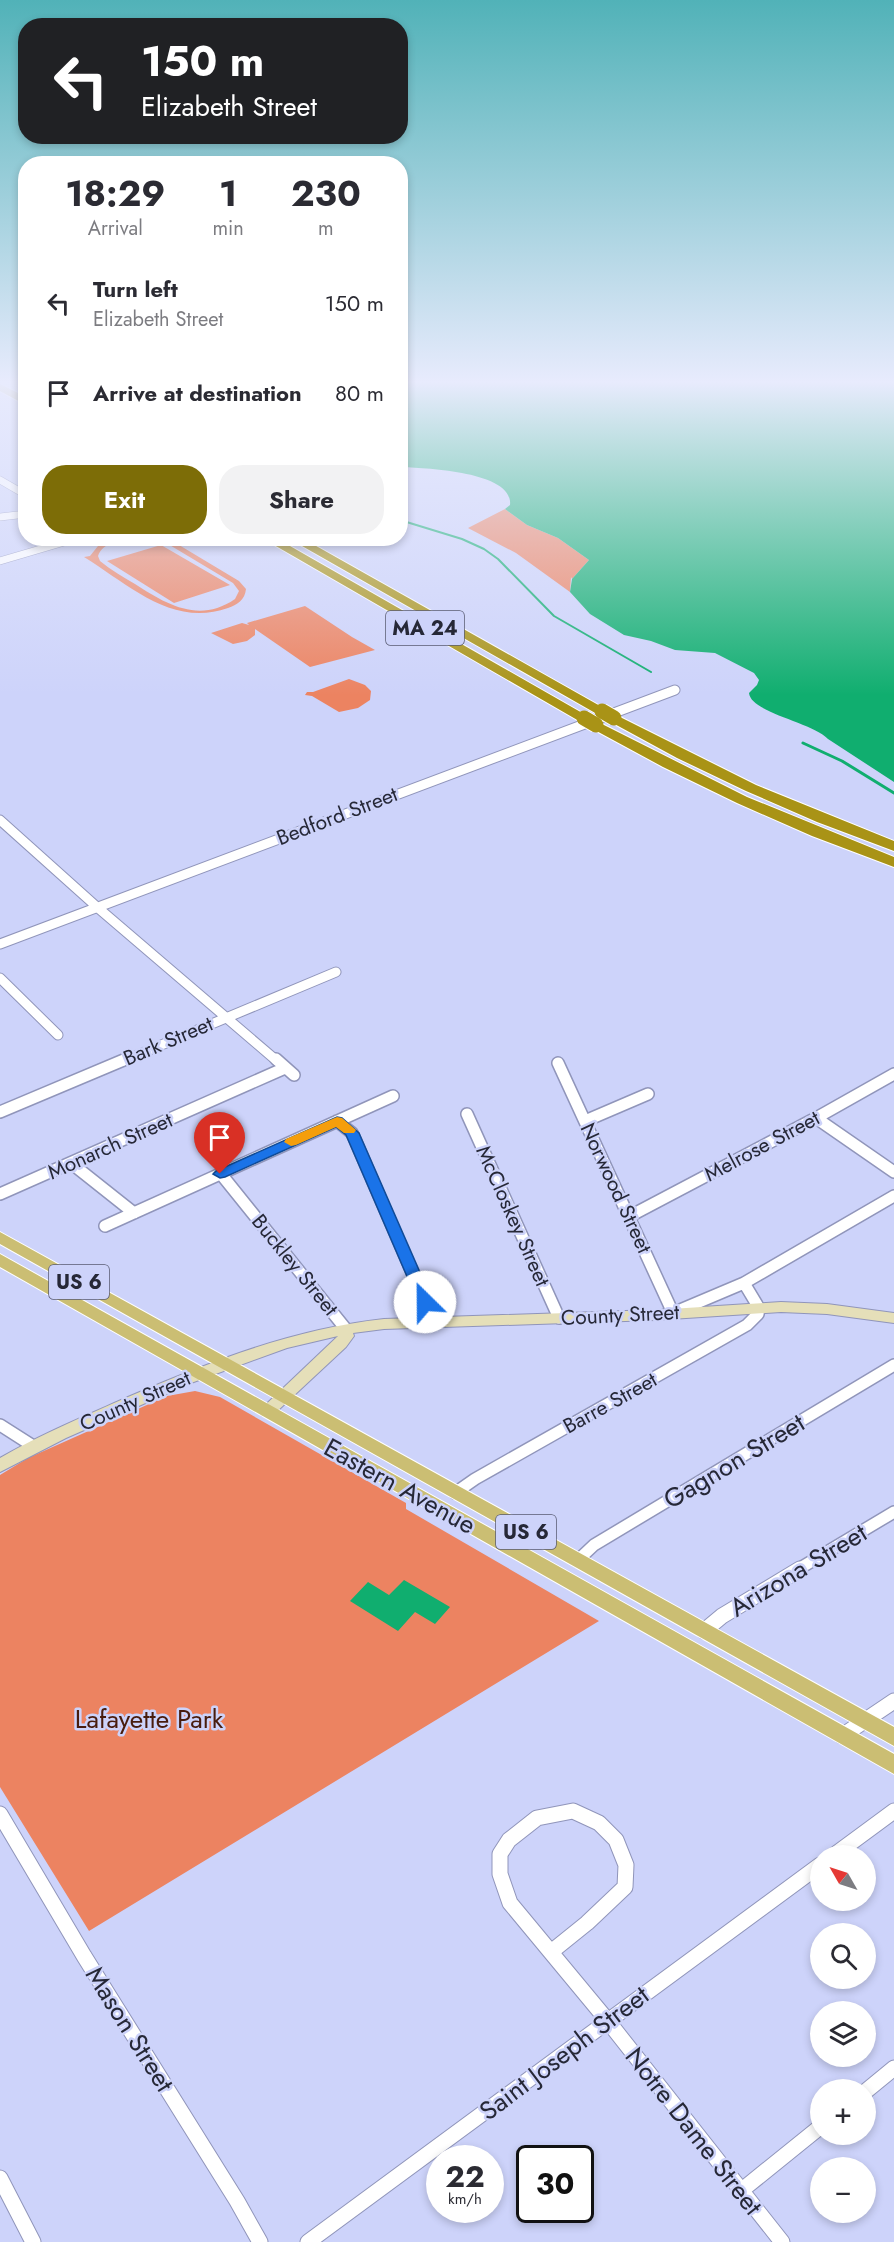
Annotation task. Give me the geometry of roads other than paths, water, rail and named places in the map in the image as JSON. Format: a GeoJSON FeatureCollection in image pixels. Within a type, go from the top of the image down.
{"type":"FeatureCollection","features":[{"type":"Feature","properties":{"kind":"highway","name":"MA 24"},"geometry":{"type":"LineString","coordinates":[[282,546],[599,718],[747,787],[894,846]]}},
{"type":"Feature","properties":{"kind":"highway","name":"MA 24"},"geometry":{"type":"LineString","coordinates":[[307,546],[721,792],[814,832],[894,862]]}},
{"type":"Feature","properties":{"kind":"main road","name":"Eastern Avenue"},"geometry":{"type":"LineString","coordinates":[[0,1238],[894,1737]]}},
{"type":"Feature","properties":{"kind":"main road","name":"Eastern Avenue"},"geometry":{"type":"LineString","coordinates":[[0,1260],[894,1765]]}},
{"type":"Feature","properties":{"kind":"street"},"geometry":{"type":"LineString","coordinates":[[0,517],[18,515]]}},
{"type":"Feature","properties":{"kind":"street"},"geometry":{"type":"LineString","coordinates":[[0,561],[51,546]]}},
{"type":"Feature","properties":{"kind":"street","name":"Bedford Street"},"geometry":{"type":"LineString","coordinates":[[0,944],[675,690]]}},
{"type":"Feature","properties":{"kind":"street"},"geometry":{"type":"LineString","coordinates":[[0,820],[225,1017]]}},
{"type":"Feature","properties":{"kind":"street","name":"Bark Street"},"geometry":{"type":"LineString","coordinates":[[0,1112],[336,972]]}},
{"type":"Feature","properties":{"kind":"street"},"geometry":{"type":"LineString","coordinates":[[0,978],[58,1035]]}},
{"type":"Feature","properties":{"kind":"street","name":"Monarch Street"},"geometry":{"type":"LineString","coordinates":[[0,1194],[290,1072],[225,1017]]}},
{"type":"Feature","properties":{"kind":"street","name":"Norwood Street"},"geometry":{"type":"LineString","coordinates":[[558,1063],[673,1314]]}},
{"type":"Feature","properties":{"kind":"street","name":"Melrose Street"},"geometry":{"type":"LineString","coordinates":[[630,1216],[816,1118],[894,1074]]}},
{"type":"Feature","properties":{"kind":"street"},"geometry":{"type":"LineString","coordinates":[[585,1121],[648,1094]]}},
{"type":"Feature","properties":{"kind":"street"},"geometry":{"type":"LineString","coordinates":[[105,1226],[393,1096]]}},
{"type":"Feature","properties":{"kind":"street","name":"McCloskey Street"},"geometry":{"type":"LineString","coordinates":[[467,1114],[559,1318]]}},
{"type":"Feature","properties":{"kind":"street"},"geometry":{"type":"LineString","coordinates":[[816,1118],[894,1172]]}},
{"type":"Feature","properties":{"kind":"street"},"geometry":{"type":"LineString","coordinates":[[337,1121],[352,1133],[434,1323]]}},
{"type":"Feature","properties":{"kind":"street"},"geometry":{"type":"LineString","coordinates":[[71,1163],[134,1213]]}},
{"type":"Feature","properties":{"kind":"street","name":"Buckley Street"},"geometry":{"type":"LineString","coordinates":[[220,1174],[345,1328]]}},
{"type":"Feature","properties":{"kind":"street"},"geometry":{"type":"LineString","coordinates":[[673,1314],[744,1283],[894,1196]]}},
{"type":"Feature","properties":{"kind":"street"},"geometry":{"type":"LineString","coordinates":[[744,1283],[759,1308]]}},
{"type":"Feature","properties":{"kind":"street","name":"County Street"},"geometry":{"type":"LineString","coordinates":[[0,1466],[33,1446],[198,1373],[224,1363],[345,1328],[384,1323],[673,1314],[759,1308],[804,1308],[894,1318]]}},
{"type":"Feature","properties":{"kind":"street","name":"Barre Street"},"geometry":{"type":"LineString","coordinates":[[456,1493],[475,1479],[743,1328],[755,1318],[759,1308]]}},
{"type":"Feature","properties":{"kind":"street"},"geometry":{"type":"LineString","coordinates":[[267,1411],[341,1343],[346,1336],[345,1328]]}},
{"type":"Feature","properties":{"kind":"street","name":"Gagnon Street"},"geometry":{"type":"LineString","coordinates":[[577,1561],[594,1545],[894,1365]]}},
{"type":"Feature","properties":{"kind":"street"},"geometry":{"type":"LineString","coordinates":[[0,1425],[33,1446]]}},
{"type":"Feature","properties":{"kind":"street","name":"Arizona Street"},"geometry":{"type":"LineString","coordinates":[[704,1631],[722,1616],[894,1512]]}},
{"type":"Feature","properties":{"kind":"street"},"geometry":{"type":"LineString","coordinates":[[843,1736],[894,1701]]}},
{"type":"Feature","properties":{"kind":"street"},"geometry":{"type":"LineString","coordinates":[[573,1811],[599,1822],[616,1840],[626,1865],[625,1887],[587,1923],[551,1952],[510,1903],[500,1874],[500,1854],[509,1840],[537,1818],[573,1811]]}},
{"type":"Feature","properties":{"kind":"street"},"geometry":{"type":"LineString","coordinates":[[848,1845],[894,1811]]}},
{"type":"Feature","properties":{"kind":"street","name":"Mason Street"},"geometry":{"type":"LineString","coordinates":[[0,1814],[90,1966],[237,2201],[260,2242]]}},
{"type":"Feature","properties":{"kind":"street","name":"Saint Joseph Street"},"geometry":{"type":"LineString","coordinates":[[308,2242],[810,1872]]}},
{"type":"Feature","properties":{"kind":"street","name":"Notre Dame Street"},"geometry":{"type":"LineString","coordinates":[[551,1952],[782,2242]]}},
{"type":"Feature","properties":{"kind":"street"},"geometry":{"type":"LineString","coordinates":[[876,2083],[894,2068]]}},
{"type":"Feature","properties":{"kind":"street"},"geometry":{"type":"LineString","coordinates":[[742,2190],[810,2135]]}},
{"type":"Feature","properties":{"kind":"street"},"geometry":{"type":"LineString","coordinates":[[0,2178],[33,2242]]}},
{"type":"Feature","properties":{"kind":"waterway"},"geometry":{"type":"LineString","coordinates":[[408,522],[462,539],[484,549],[498,559],[554,616],[651,672]]}},
{"type":"Feature","properties":{"kind":"waterway"},"geometry":{"type":"LineString","coordinates":[[803,743],[842,761],[894,793]]}},
{"type":"Feature","properties":{"kind":"park label","name":"Lafayette Park"},"geometry":{"type":"Point","coordinates":[149,1719]}}]}
